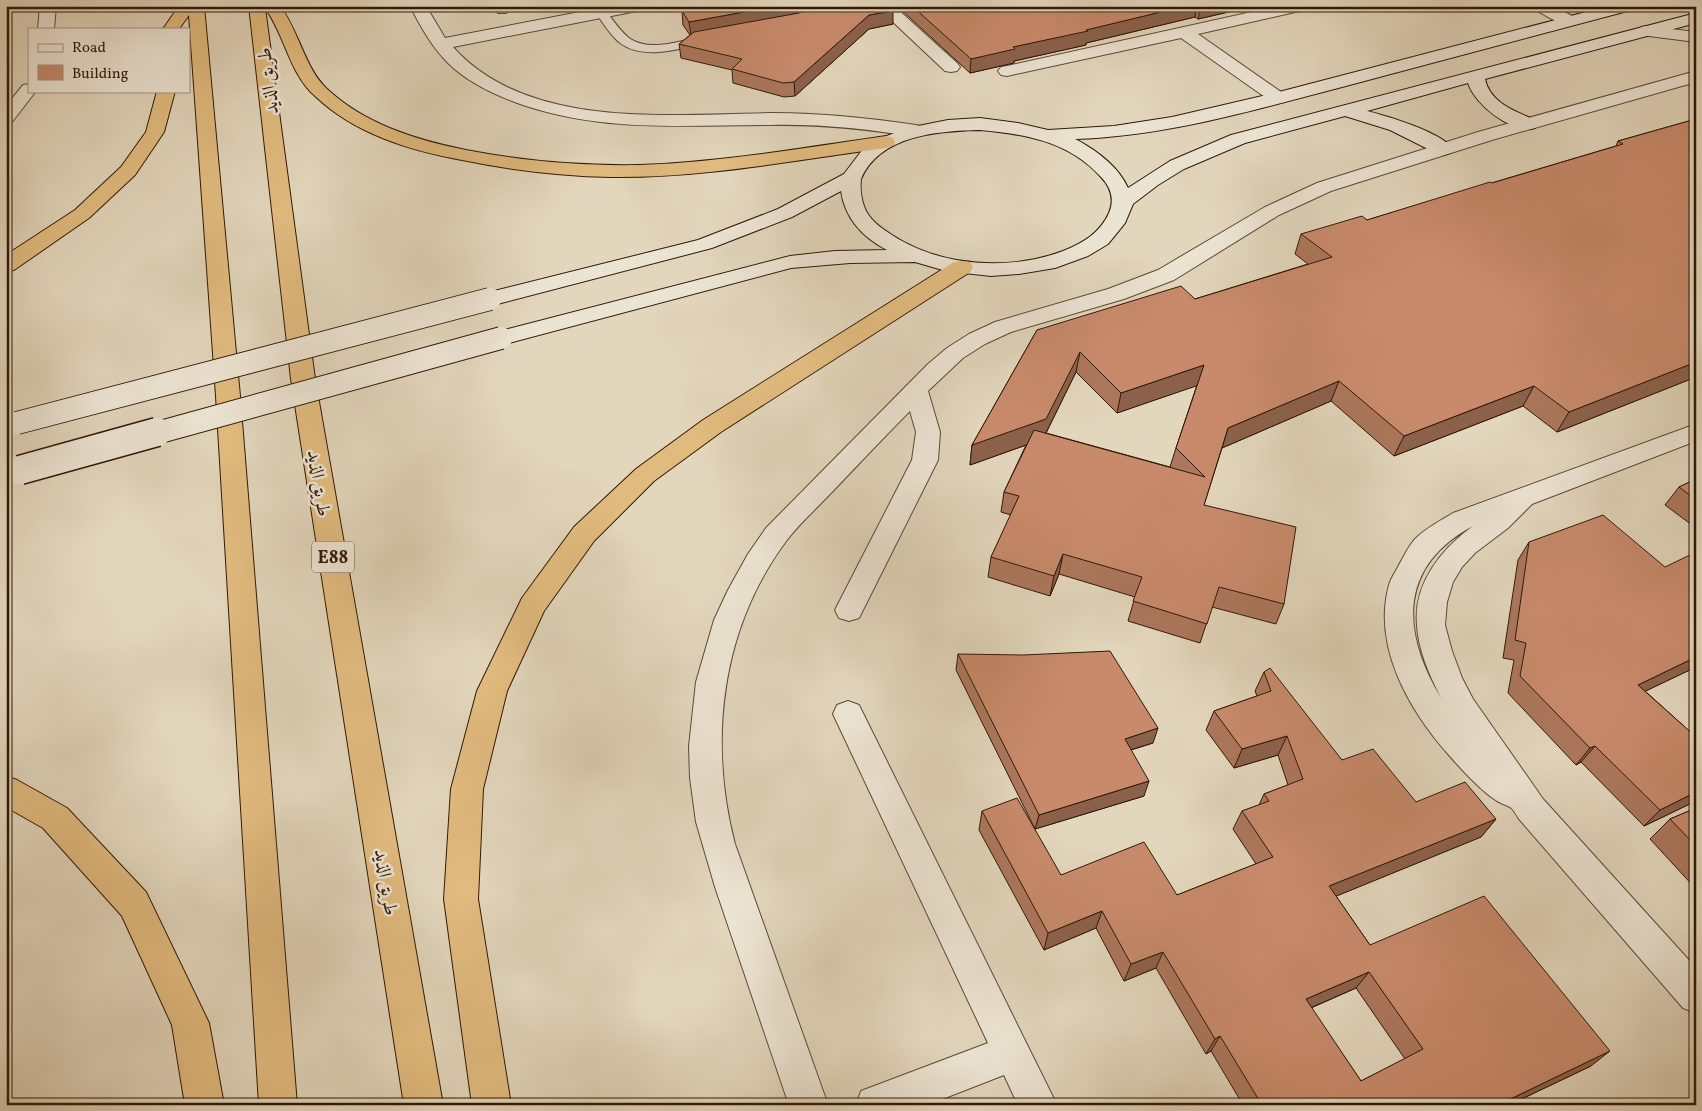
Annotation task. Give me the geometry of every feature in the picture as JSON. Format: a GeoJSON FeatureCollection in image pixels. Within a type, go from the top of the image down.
{"type":"FeatureCollection","features":[{"type":"Feature","properties":{"kind":"highway"},"geometry":{"type":"LineString","coordinates":[[172,28],[187,6]]}},
{"type":"Feature","properties":{"kind":"highway"},"geometry":{"type":"LineString","coordinates":[[196,6],[229,406],[278,1105]]}},
{"type":"Feature","properties":{"kind":"highway","name":"طريق الذيد"},"geometry":{"type":"LineString","coordinates":[[258,6],[303,379],[424,1105]]}},
{"type":"Feature","properties":{"kind":"highway"},"geometry":{"type":"LineString","coordinates":[[272,6],[288,30],[302,68],[319,91],[346,112],[375,128],[427,148],[499,162],[579,170],[654,169],[746,161],[886,142]]}},
{"type":"Feature","properties":{"kind":"highway"},"geometry":{"type":"LineString","coordinates":[[6,264],[82,214],[128,171],[155,132],[166,92]]}},
{"type":"Feature","properties":{"kind":"highway"},"geometry":{"type":"LineString","coordinates":[[492,1105],[461,899],[467,789],[492,691],[532,606],[584,534],[645,475],[712,426],[962,267]]}},
{"type":"Feature","properties":{"kind":"highway"},"geometry":{"type":"LineString","coordinates":[[6,790],[55,818],[134,904],[190,1023],[205,1105]]}},
{"type":"Feature","properties":{"kind":"street"},"geometry":{"type":"LineString","coordinates":[[46,28],[48,6]]}},
{"type":"Feature","properties":{"kind":"street"},"geometry":{"type":"LineString","coordinates":[[418,6],[432,36],[457,62],[478,78],[508,93],[542,105],[572,112],[640,121],[816,120],[879,125],[916,131]]}},
{"type":"Feature","properties":{"kind":"street"},"geometry":{"type":"LineString","coordinates":[[441,44],[637,6]]}},
{"type":"Feature","properties":{"kind":"street"},"geometry":{"type":"LineString","coordinates":[[884,6],[951,66]]}},
{"type":"Feature","properties":{"kind":"street"},"geometry":{"type":"LineString","coordinates":[[1540,6],[1570,21]]}},
{"type":"Feature","properties":{"kind":"street"},"geometry":{"type":"LineString","coordinates":[[1046,134],[1089,134],[1144,128],[1278,98],[1629,6]]}},
{"type":"Feature","properties":{"kind":"street"},"geometry":{"type":"LineString","coordinates":[[1007,71],[1298,7]]}},
{"type":"Feature","properties":{"kind":"street"},"geometry":{"type":"LineString","coordinates":[[13,472],[500,338],[790,262],[833,257],[868,256],[920,258],[962,267],[1010,269],[1056,262],[1092,247],[1114,225],[1123,202],[1148,182],[1177,163],[1209,149],[1342,110],[1696,18]]}},
{"type":"Feature","properties":{"kind":"street"},"geometry":{"type":"LineString","coordinates":[[1647,31],[1696,37]]}},
{"type":"Feature","properties":{"kind":"street"},"geometry":{"type":"LineString","coordinates":[[1184,32],[1278,98]]}},
{"type":"Feature","properties":{"kind":"street"},"geometry":{"type":"LineString","coordinates":[[1476,76],[1476,85],[1492,106],[1528,124]]}},
{"type":"Feature","properties":{"kind":"street"},"geometry":{"type":"LineString","coordinates":[[809,1105],[730,884],[716,832],[706,770],[705,731],[710,685],[720,642],[735,602],[754,566],[777,533],[916,390],[954,353],[977,338],[1003,327],[1142,285],[1187,264],[1290,201],[1330,185],[1443,149],[1696,76]]}},
{"type":"Feature","properties":{"kind":"street"},"geometry":{"type":"LineString","coordinates":[[6,118],[28,90]]}},
{"type":"Feature","properties":{"kind":"street"},"geometry":{"type":"LineString","coordinates":[[1342,110],[1387,122],[1426,138],[1443,149]]}},
{"type":"Feature","properties":{"kind":"street"},"geometry":{"type":"LineString","coordinates":[[12,425],[490,298],[705,244],[785,213],[851,178],[864,159],[886,142],[916,131],[947,125],[980,124],[1014,127],[1046,134],[1076,146],[1100,162],[1116,181],[1123,202]]}},
{"type":"Feature","properties":{"kind":"street"},"geometry":{"type":"LineString","coordinates":[[851,178],[850,200],[862,222],[886,242],[920,258]]}},
{"type":"Feature","properties":{"kind":"street"},"geometry":{"type":"LineString","coordinates":[[849,610],[925,460],[928,432],[916,390]]}},
{"type":"Feature","properties":{"kind":"street"},"geometry":{"type":"LineString","coordinates":[[1532,809],[1493,779],[1460,748],[1435,716],[1416,683],[1404,653],[1399,623],[1400,596],[1408,572],[1421,551],[1440,534],[1462,520],[1696,432]]}},
{"type":"Feature","properties":{"kind":"street"},"geometry":{"type":"LineString","coordinates":[[1522,498],[1499,520],[1465,546],[1452,560],[1439,581],[1433,602],[1431,625],[1437,652],[1462,708],[1532,809],[1696,995]]}},
{"type":"Feature","properties":{"kind":"street"},"geometry":{"type":"LineString","coordinates":[[848,714],[1038,1105]]}},
{"type":"Feature","properties":{"kind":"street"},"geometry":{"type":"LineString","coordinates":[[876,1105],[1013,1053]]}},
{"type":"Feature","properties":{"kind":"lane"},"geometry":{"type":"LineString","coordinates":[[602,13],[624,40],[642,47],[662,47],[717,37]]}},
{"type":"Feature","properties":{"kind":"building"},"geometry":{"type":"Polygon","coordinates":[[[694,6],[777,6],[689,22],[682,11],[696,9],[694,6]]]}},
{"type":"Feature","properties":{"kind":"building"},"geometry":{"type":"Polygon","coordinates":[[[810,6],[888,6],[893,11],[869,15],[794,82],[783,83],[732,69],[742,59],[679,44],[694,32],[799,13],[807,10],[810,6]]]}},
{"type":"Feature","properties":{"kind":"building"},"geometry":{"type":"Polygon","coordinates":[[[912,6],[1186,6],[1086,30],[1088,31],[1013,47],[1015,49],[971,59],[912,6]]]}},
{"type":"Feature","properties":{"kind":"building"},"geometry":{"type":"Polygon","coordinates":[[[1696,119],[1696,362],[1569,412],[1534,386],[1404,436],[1339,381],[1228,428],[1204,505],[1296,527],[1284,604],[1219,587],[1207,624],[1133,601],[1142,577],[1063,554],[1054,576],[991,557],[1019,496],[1004,492],[1034,430],[1205,477],[1176,448],[1204,365],[1121,393],[1080,352],[1046,419],[972,445],[1037,330],[1181,286],[1195,299],[1332,257],[1301,234],[1362,216],[1367,220],[1623,144],[1618,141],[1696,119]]]}},
{"type":"Feature","properties":{"kind":"building"},"geometry":{"type":"Polygon","coordinates":[[[1696,479],[1696,500],[1679,487],[1696,479]]]}},
{"type":"Feature","properties":{"kind":"building"},"geometry":{"type":"Polygon","coordinates":[[[1603,515],[1665,567],[1696,552],[1696,657],[1638,685],[1696,737],[1696,792],[1660,810],[1595,746],[1590,748],[1520,676],[1526,643],[1515,640],[1529,542],[1603,515]]]}},
{"type":"Feature","properties":{"kind":"building"},"geometry":{"type":"Polygon","coordinates":[[[1110,651],[1158,728],[1125,739],[1149,781],[1039,815],[958,654],[1023,655],[1110,651]]]}},
{"type":"Feature","properties":{"kind":"building"},"geometry":{"type":"Polygon","coordinates":[[[1270,668],[1342,760],[1373,749],[1416,802],[1465,782],[1496,819],[1329,886],[1370,945],[1484,896],[1610,1051],[1498,1105],[1262,1105],[1220,1036],[1215,1039],[1163,952],[1131,964],[1102,911],[1048,933],[982,811],[1017,798],[1061,875],[1144,842],[1177,895],[1273,857],[1242,811],[1269,801],[1264,794],[1303,779],[1287,736],[1242,749],[1214,711],[1271,691],[1264,672],[1270,668]],[[1369,972],[1306,999],[1361,1081],[1423,1049],[1369,972]]]}},
{"type":"Feature","properties":{"kind":"building"},"geometry":{"type":"Polygon","coordinates":[[[1696,808],[1696,846],[1670,819],[1696,808]]]}}]}
